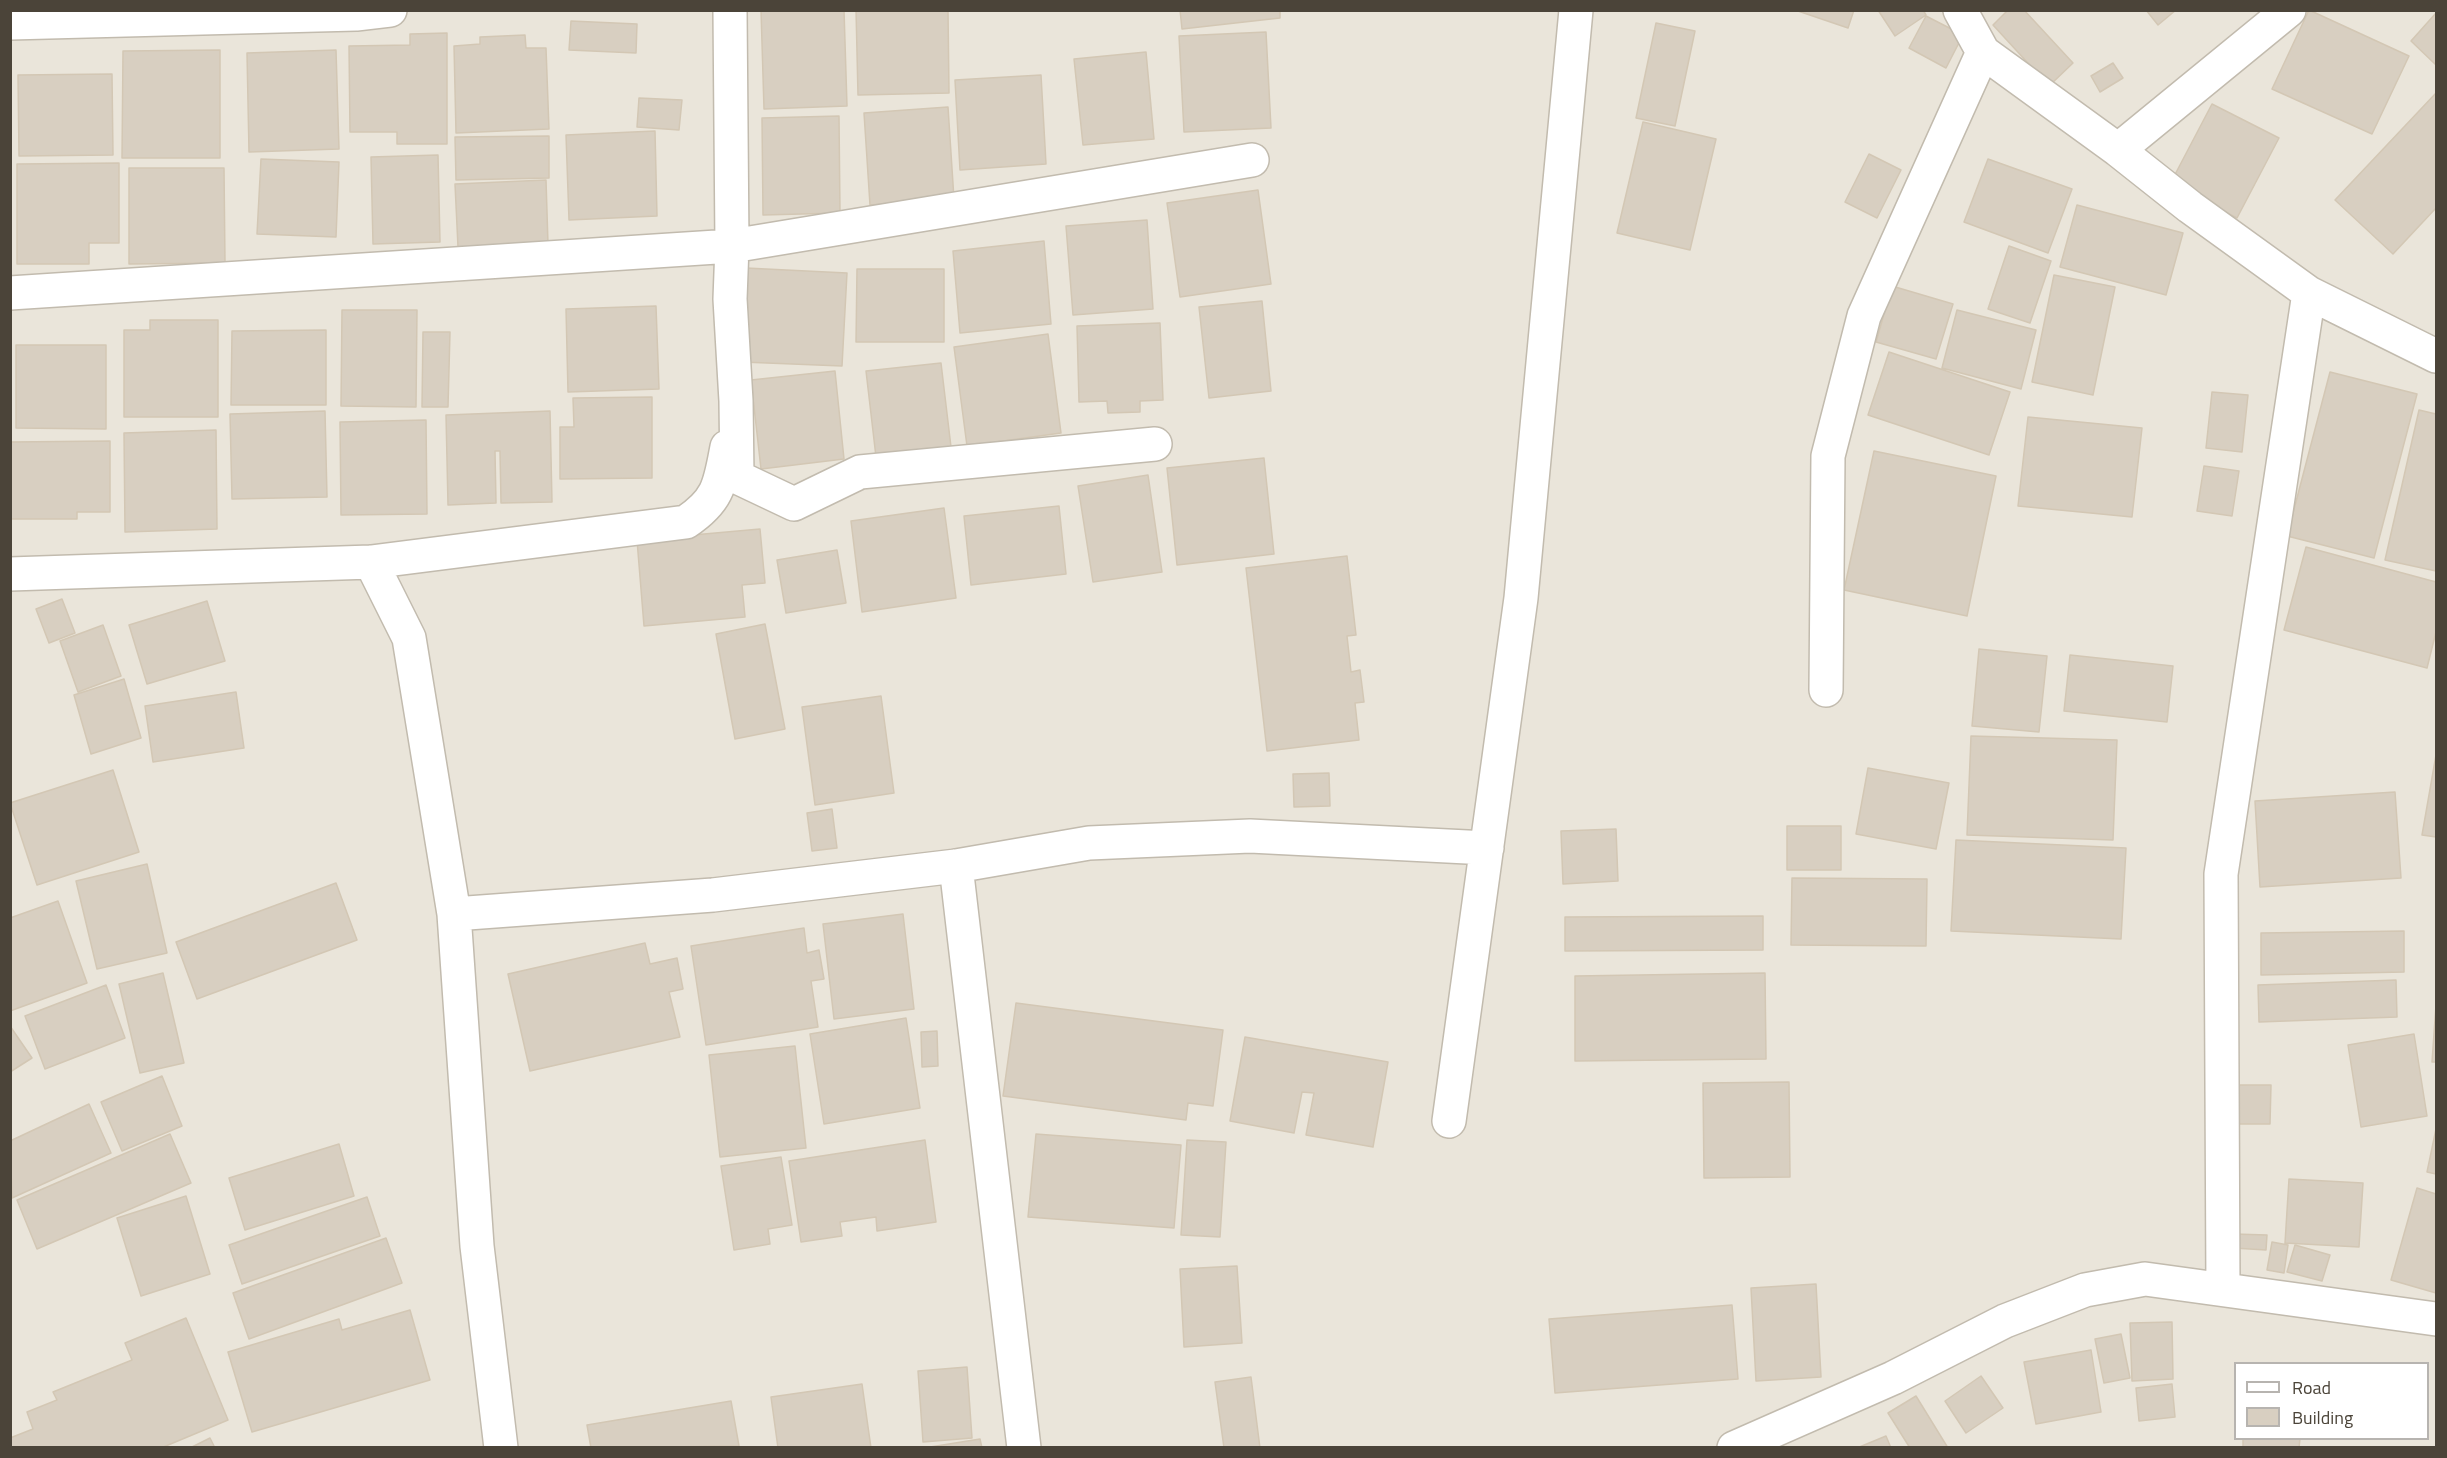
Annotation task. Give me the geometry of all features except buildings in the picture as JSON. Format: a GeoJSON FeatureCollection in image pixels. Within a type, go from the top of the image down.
{"type":"FeatureCollection","features":[{"type":"Feature","properties":{"kind":"street"},"geometry":{"type":"LineString","coordinates":[[10,23],[356,14],[390,10]]}},
{"type":"Feature","properties":{"kind":"street"},"geometry":{"type":"LineString","coordinates":[[730,10],[732,246],[730,298],[736,401],[737,477],[794,504],[860,472],[1155,444]]}},
{"type":"Feature","properties":{"kind":"street"},"geometry":{"type":"LineString","coordinates":[[1449,1121],[1521,598],[1576,10]]}},
{"type":"Feature","properties":{"kind":"street"},"geometry":{"type":"LineString","coordinates":[[1960,10],[1983,52],[2118,150],[2190,207],[2309,293],[2436,356]]}},
{"type":"Feature","properties":{"kind":"street"},"geometry":{"type":"LineString","coordinates":[[2118,150],[2289,10]]}},
{"type":"Feature","properties":{"kind":"street"},"geometry":{"type":"LineString","coordinates":[[1826,690],[1828,456],[1864,316],[1983,52]]}},
{"type":"Feature","properties":{"kind":"street"},"geometry":{"type":"LineString","coordinates":[[10,294],[732,246],[1252,160]]}},
{"type":"Feature","properties":{"kind":"street"},"geometry":{"type":"LineString","coordinates":[[2223,1289],[2221,874],[2309,293]]}},
{"type":"Feature","properties":{"kind":"street"},"geometry":{"type":"LineString","coordinates":[[10,574],[371,562],[687,522],[706,509],[719,489],[736,401]]}},
{"type":"Feature","properties":{"kind":"street"},"geometry":{"type":"LineString","coordinates":[[371,562],[409,638],[454,914],[477,1246],[501,1448]]}},
{"type":"Feature","properties":{"kind":"street"},"geometry":{"type":"LineString","coordinates":[[454,914],[713,895],[956,866],[1089,843],[1250,836],[1487,848]]}},
{"type":"Feature","properties":{"kind":"street"},"geometry":{"type":"LineString","coordinates":[[956,866],[1024,1448]]}},
{"type":"Feature","properties":{"kind":"street"},"geometry":{"type":"LineString","coordinates":[[1734,1448],[1893,1378],[2005,1320],[2085,1290],[2145,1279],[2436,1319]]}},
{"type":"Feature","properties":{"kind":"shaded area"},"geometry":{"type":"Polygon","coordinates":[[[10,11],[2436,11],[2436,1447],[11,1447],[10,11]]]}}]}
